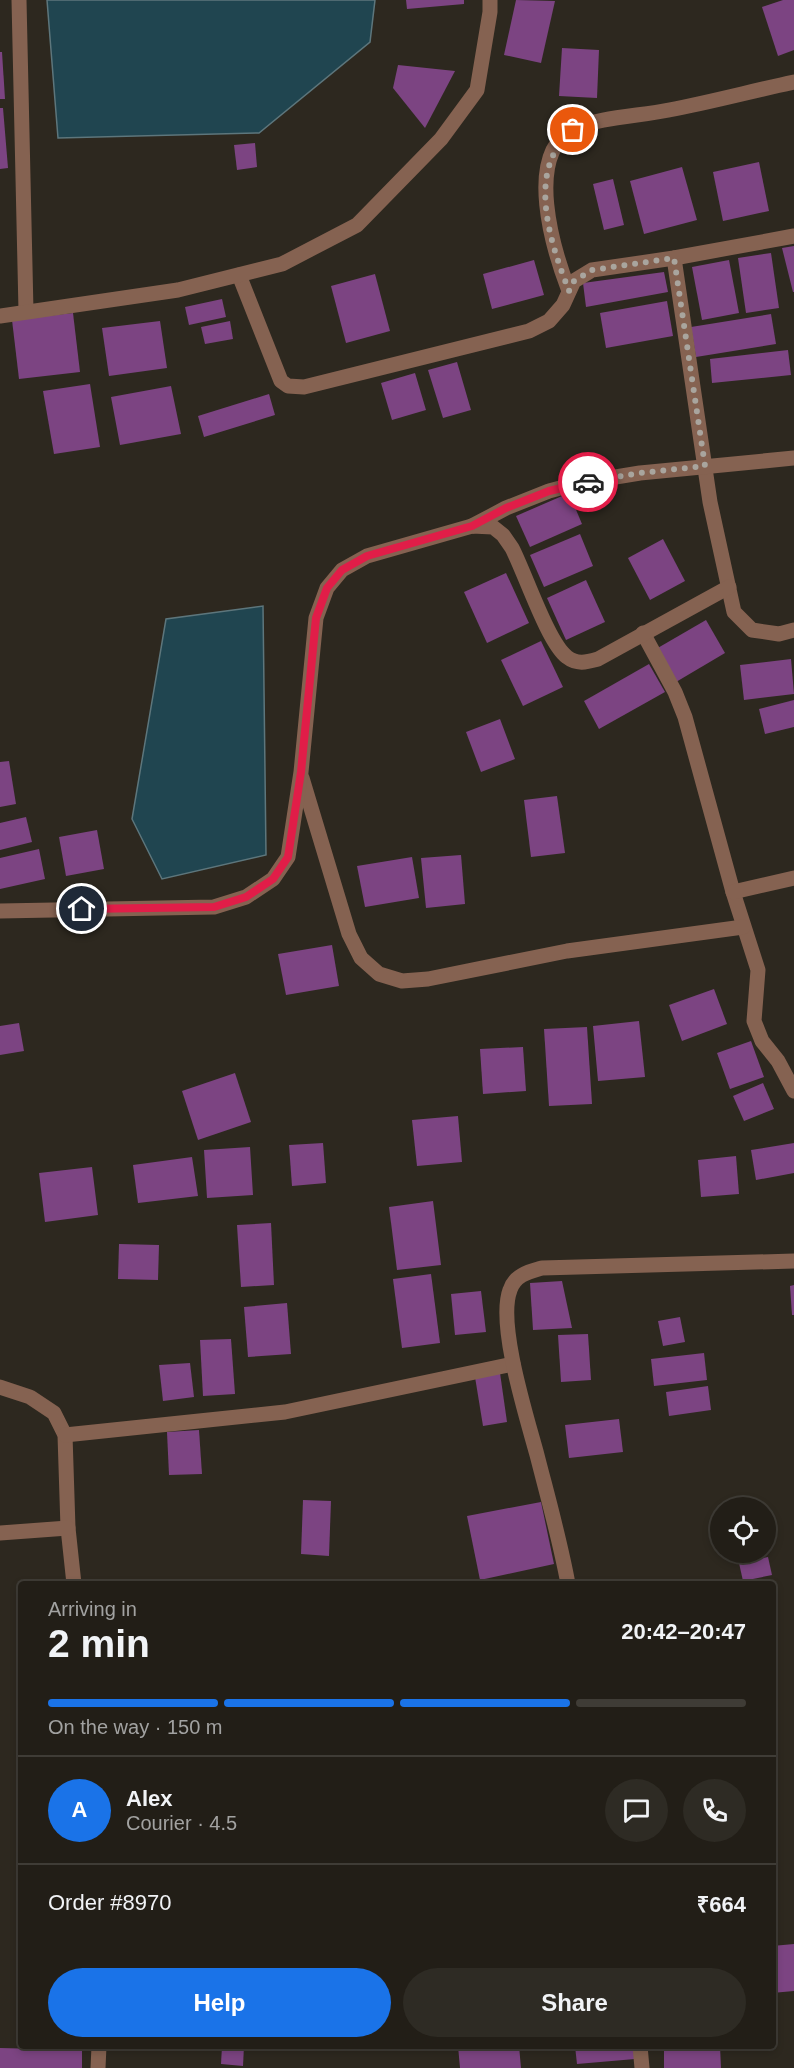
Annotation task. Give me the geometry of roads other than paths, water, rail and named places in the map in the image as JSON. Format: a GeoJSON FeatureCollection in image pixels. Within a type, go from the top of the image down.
{"type":"FeatureCollection","features":[{"type":"Feature","properties":{"kind":"street"},"geometry":{"type":"LineString","coordinates":[[19,0],[26,311]]}},
{"type":"Feature","properties":{"kind":"street"},"geometry":{"type":"LineString","coordinates":[[0,316],[178,290],[239,275],[282,264],[357,225],[441,139],[477,90],[490,0]]}},
{"type":"Feature","properties":{"kind":"street"},"geometry":{"type":"LineString","coordinates":[[569,291],[559,264],[546,198],[547,172],[553,152],[562,138],[573,130],[594,123],[669,110],[794,82]]}},
{"type":"Feature","properties":{"kind":"street"},"geometry":{"type":"LineString","coordinates":[[239,275],[281,381],[288,386],[304,387],[529,331],[549,321],[563,304],[574,281],[592,270],[794,236]]}},
{"type":"Feature","properties":{"kind":"street"},"geometry":{"type":"LineString","coordinates":[[674,258],[710,502],[734,612],[752,630],[779,634],[794,630]]}},
{"type":"Feature","properties":{"kind":"street"},"geometry":{"type":"LineString","coordinates":[[0,911],[214,907],[246,897],[273,879],[288,857],[301,772],[316,618],[327,588],[342,570],[367,556],[472,526],[506,508],[549,491],[640,473],[794,458]]}},
{"type":"Feature","properties":{"kind":"street"},"geometry":{"type":"LineString","coordinates":[[472,526],[493,527],[503,535],[524,572],[554,644],[568,658],[583,663],[598,658],[729,587]]}},
{"type":"Feature","properties":{"kind":"street"},"geometry":{"type":"LineString","coordinates":[[643,633],[675,692],[685,717],[743,927],[758,970],[754,1021],[762,1041],[778,1061],[794,1091]]}},
{"type":"Feature","properties":{"kind":"street"},"geometry":{"type":"LineString","coordinates":[[301,772],[349,934],[361,958],[379,974],[402,981],[428,979],[567,951],[743,927]]}},
{"type":"Feature","properties":{"kind":"street"},"geometry":{"type":"LineString","coordinates":[[733,892],[794,878]]}},
{"type":"Feature","properties":{"kind":"street"},"geometry":{"type":"LineString","coordinates":[[567,1581],[561,1548],[513,1365],[507,1314],[509,1292],[514,1281],[525,1273],[542,1268],[794,1261]]}},
{"type":"Feature","properties":{"kind":"street"},"geometry":{"type":"LineString","coordinates":[[65,1435],[285,1412],[513,1365]]}},
{"type":"Feature","properties":{"kind":"street"},"geometry":{"type":"LineString","coordinates":[[0,1387],[30,1397],[54,1413],[65,1435],[68,1528],[74,1581]]}},
{"type":"Feature","properties":{"kind":"street"},"geometry":{"type":"LineString","coordinates":[[0,1533],[68,1528]]}},
{"type":"Feature","properties":{"kind":"street"},"geometry":{"type":"LineString","coordinates":[[98,2068],[99,2049]]}},
{"type":"Feature","properties":{"kind":"street"},"geometry":{"type":"LineString","coordinates":[[640,2049],[642,2068]]}},
{"type":"Feature","properties":{"kind":"water"},"geometry":{"type":"Polygon","coordinates":[[[47,0],[375,0],[370,42],[259,133],[58,138],[47,0]]]}},
{"type":"Feature","properties":{"kind":"water"},"geometry":{"type":"Polygon","coordinates":[[[263,606],[266,855],[162,879],[132,819],[166,619],[263,606]]]}}]}
